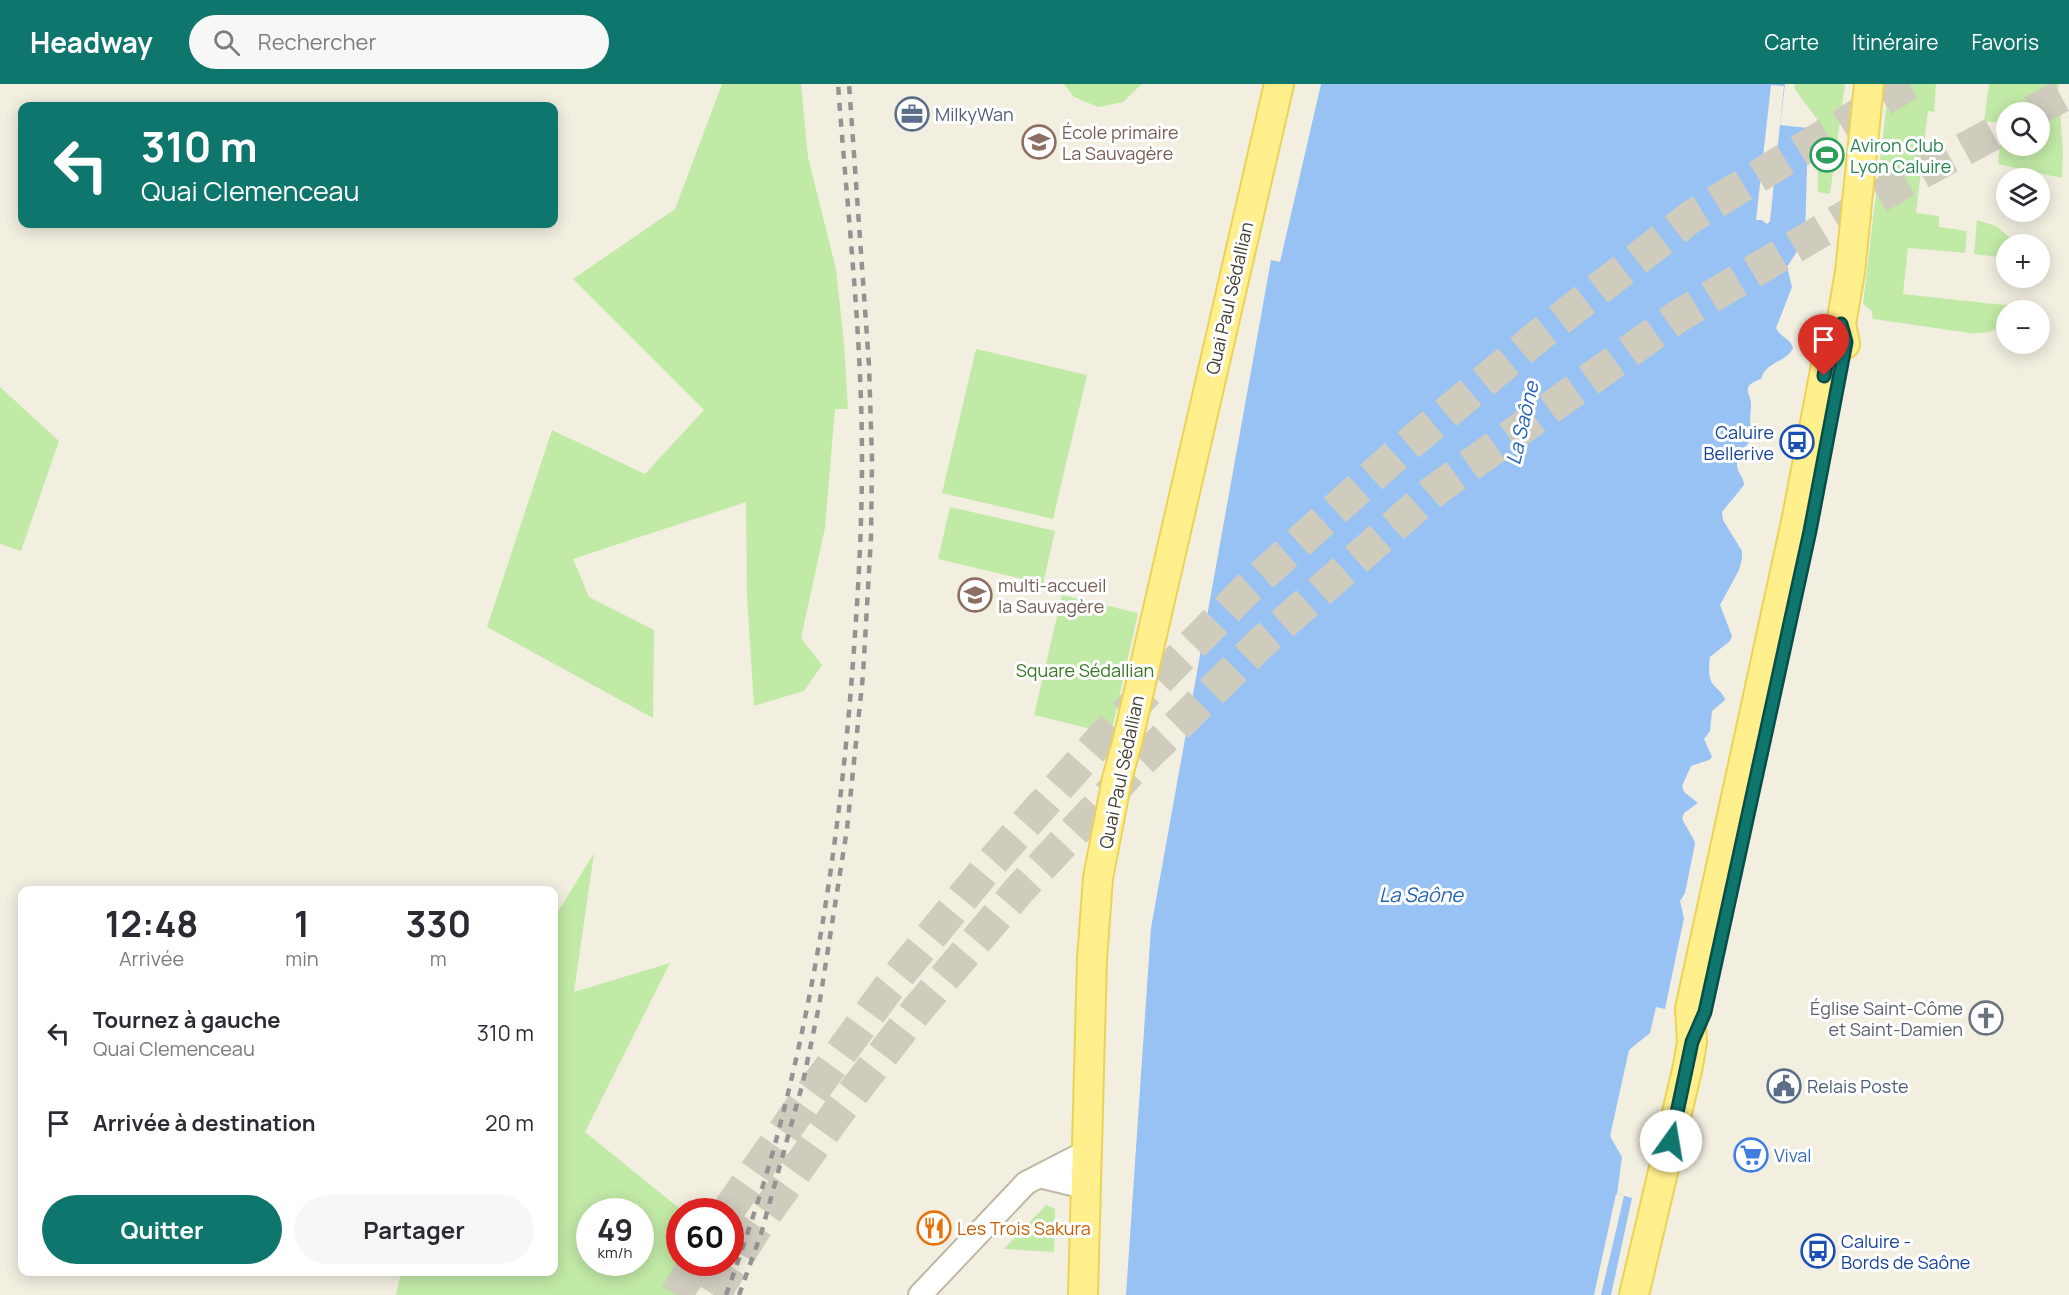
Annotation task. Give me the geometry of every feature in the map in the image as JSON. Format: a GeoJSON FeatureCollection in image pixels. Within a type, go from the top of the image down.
{"type":"FeatureCollection","features":[{"type":"Feature","properties":{"kind":"main road","name":"Quai Paul Sédallian"},"geometry":{"type":"LineString","coordinates":[[1083,1295],[1092,959],[1098,879],[1117,779],[1279,84]]}},
{"type":"Feature","properties":{"kind":"main road"},"geometry":{"type":"LineString","coordinates":[[1634,1295],[1692,1042],[1705,1012],[1780,631],[1846,342],[1841,324],[1850,272],[1869,84]]}},
{"type":"Feature","properties":{"kind":"street"},"geometry":{"type":"LineString","coordinates":[[920,1295],[1026,1184],[1086,1152]]}},
{"type":"Feature","properties":{"kind":"street"},"geometry":{"type":"LineString","coordinates":[[1039,1176],[1085,1187]]}},
{"type":"Feature","properties":{"kind":"green space"},"geometry":{"type":"Polygon","coordinates":[[[722,84],[801,84],[808,157],[836,269],[848,409],[835,409],[825,528],[801,638],[822,665],[804,691],[754,706],[747,597],[746,502],[573,559],[589,597],[654,630],[653,718],[487,627],[552,430],[645,474],[704,410],[573,279],[675,209],[722,84]]]}},
{"type":"Feature","properties":{"kind":"green space"},"geometry":{"type":"Polygon","coordinates":[[[1064,84],[1142,84],[1123,102],[1098,107],[1074,97],[1064,84]]]}},
{"type":"Feature","properties":{"kind":"green space","name":"Aviron Club Lyon Caluire"},"geometry":{"type":"Polygon","coordinates":[[[1795,84],[1845,84],[1830,194],[1818,192],[1817,119],[1794,88],[1795,84]]]}},
{"type":"Feature","properties":{"kind":"green space"},"geometry":{"type":"Polygon","coordinates":[[[1889,84],[1936,84],[1934,112],[1928,111],[1916,213],[1939,216],[1939,227],[1967,231],[1965,253],[1908,248],[1903,294],[1996,304],[1996,329],[1970,333],[1873,319],[1871,310],[1863,304],[1889,84]]]}},
{"type":"Feature","properties":{"kind":"green space"},"geometry":{"type":"Polygon","coordinates":[[[1989,84],[2058,84],[2063,152],[2062,178],[2050,175],[2050,168],[2016,168],[1998,164],[1999,156],[2050,156],[2050,102],[1996,102],[1996,122],[1984,121],[1989,84]]]}},
{"type":"Feature","properties":{"kind":"green space"},"geometry":{"type":"Polygon","coordinates":[[[1977,220],[1996,226],[2006,234],[1996,234],[1996,257],[1974,254],[1977,220]]]}},
{"type":"Feature","properties":{"kind":"green space"},"geometry":{"type":"Polygon","coordinates":[[[976,349],[1087,375],[1053,519],[942,493],[976,349]]]}},
{"type":"Feature","properties":{"kind":"green space"},"geometry":{"type":"Polygon","coordinates":[[[0,387],[59,441],[21,551],[0,544],[0,387]]]}},
{"type":"Feature","properties":{"kind":"green space"},"geometry":{"type":"Polygon","coordinates":[[[950,507],[1055,531],[1043,584],[938,559],[950,507]]]}},
{"type":"Feature","properties":{"kind":"green space","name":"Square Sédallian"},"geometry":{"type":"Polygon","coordinates":[[[1062,595],[1138,613],[1111,734],[1034,715],[1062,595]]]}},
{"type":"Feature","properties":{"kind":"green space"},"geometry":{"type":"Polygon","coordinates":[[[594,853],[574,992],[670,963],[585,1132],[667,1198],[666,1276],[692,1276],[685,1295],[396,1295],[400,1276],[558,1276],[558,912],[594,853]]]}},
{"type":"Feature","properties":{"kind":"green space"},"geometry":{"type":"Polygon","coordinates":[[[1046,1205],[1055,1209],[1054,1252],[1004,1249],[1046,1205]]]}},
{"type":"Feature","properties":{"kind":"water","name":"La Saône"},"geometry":{"type":"Polygon","coordinates":[[[1321,84],[1785,84],[1780,125],[1808,128],[1805,239],[1787,267],[1792,287],[1776,328],[1793,348],[1786,357],[1771,365],[1761,379],[1748,388],[1751,401],[1750,424],[1753,435],[1737,461],[1744,485],[1722,512],[1723,520],[1742,551],[1742,559],[1739,570],[1720,605],[1732,636],[1730,641],[1710,657],[1711,680],[1725,700],[1712,711],[1710,731],[1704,739],[1712,757],[1691,766],[1682,786],[1684,792],[1698,803],[1684,813],[1682,819],[1695,844],[1685,893],[1680,901],[1684,918],[1665,1009],[1656,1007],[1650,1033],[1629,1050],[1610,1136],[1622,1157],[1617,1194],[1632,1198],[1611,1295],[1126,1295],[1151,928],[1271,260],[1280,262],[1321,84]]]}},
{"type":"Feature","properties":{"kind":"pier"},"geometry":{"type":"Polygon","coordinates":[[[1771,85],[1784,86],[1770,221],[1767,224],[1762,220],[1756,220],[1771,85]]]}},
{"type":"Feature","properties":{"kind":"pier"},"geometry":{"type":"Polygon","coordinates":[[[1616,1194],[1624,1196],[1601,1295],[1594,1295],[1616,1194]]]}},
{"type":"Feature","properties":{"kind":"tunnel"},"geometry":{"type":"LineString","coordinates":[[737,1198],[889,987],[992,862],[1102,738],[1246,590],[1396,455],[1537,337],[1691,217],[1909,84]]}},
{"type":"Feature","properties":{"kind":"tunnel"},"geometry":{"type":"LineString","coordinates":[[2050,102],[2069,92]]}},
{"type":"Feature","properties":{"kind":"tunnel"},"geometry":{"type":"LineString","coordinates":[[714,1295],[756,1227],[836,1115],[917,1010],[1020,889],[1132,770],[1262,642],[1434,491],[1677,317],[1900,184],[1996,132]]}},
{"type":"Feature","properties":{"kind":"tunnel"},"geometry":{"type":"LineString","coordinates":[[676,1295],[688,1276]]}},
{"type":"Feature","properties":{"kind":"railway"},"geometry":{"type":"LineString","coordinates":[[726,1295],[774,1148],[803,1028],[825,907],[848,724],[857,612],[862,459],[857,318],[838,84]]}},
{"type":"Feature","properties":{"kind":"railway"},"geometry":{"type":"LineString","coordinates":[[739,1295],[761,1234],[803,1082],[819,1006],[847,829],[863,675],[871,537],[872,459],[869,365],[849,84]]}},
{"type":"Feature","properties":{"kind":"place","name":"MilkyWan"},"geometry":{"type":"Point","coordinates":[912,114]}},
{"type":"Feature","properties":{"kind":"place","name":"École primaire La Sauvagère"},"geometry":{"type":"Point","coordinates":[1039,142]}},
{"type":"Feature","properties":{"kind":"place","name":"Aviron Club Lyon Caluire"},"geometry":{"type":"Point","coordinates":[1827,155]}},
{"type":"Feature","properties":{"kind":"place","name":"Caluire Bellerive"},"geometry":{"type":"Point","coordinates":[1797,442]}},
{"type":"Feature","properties":{"kind":"place","name":"multi-accueil la Sauvagère"},"geometry":{"type":"Point","coordinates":[975,595]}},
{"type":"Feature","properties":{"kind":"place","name":"Église Saint-Côme et Saint-Damien"},"geometry":{"type":"Point","coordinates":[1986,1018]}},
{"type":"Feature","properties":{"kind":"place","name":"Relais Poste"},"geometry":{"type":"Point","coordinates":[1784,1086]}},
{"type":"Feature","properties":{"kind":"place","name":"Vival"},"geometry":{"type":"Point","coordinates":[1751,1155]}},
{"type":"Feature","properties":{"kind":"place","name":"Les Trois Sakura"},"geometry":{"type":"Point","coordinates":[934,1228]}},
{"type":"Feature","properties":{"kind":"place","name":"Caluire - Bords de Saône"},"geometry":{"type":"Point","coordinates":[1818,1251]}},
{"type":"Feature","properties":{"kind":"route"},"geometry":{"type":"LineString","coordinates":[[1671,1141],[1692,1042],[1705,1012],[1812,519],[1846,342],[1841,324],[1831,339],[1824,376]]}}]}
